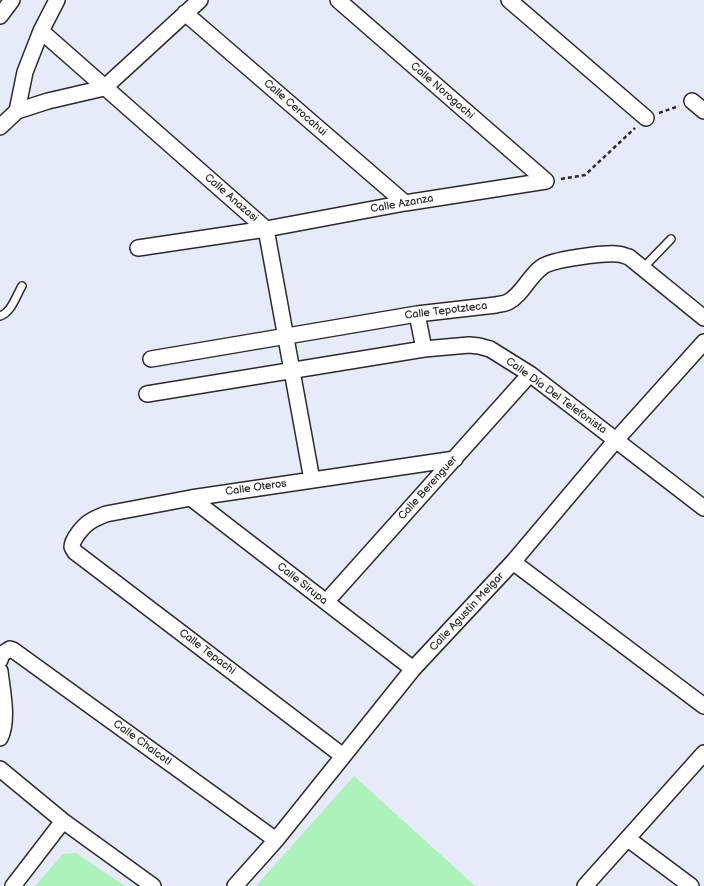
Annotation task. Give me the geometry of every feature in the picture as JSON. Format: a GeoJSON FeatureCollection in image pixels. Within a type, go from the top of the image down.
{"type":"FeatureCollection","features":[{"type":"Feature","properties":{"kind":"street"},"geometry":{"type":"LineString","coordinates":[[0,16],[12,0]]}},
{"type":"Feature","properties":{"kind":"street"},"geometry":{"type":"LineString","coordinates":[[17,111],[25,72],[41,30],[57,0]]}},
{"type":"Feature","properties":{"kind":"street"},"geometry":{"type":"LineString","coordinates":[[0,127],[17,111],[53,99],[104,88],[200,0]]}},
{"type":"Feature","properties":{"kind":"street","name":"Calle Norogachi"},"geometry":{"type":"LineString","coordinates":[[338,0],[546,181]]}},
{"type":"Feature","properties":{"kind":"street"},"geometry":{"type":"LineString","coordinates":[[509,0],[646,118]]}},
{"type":"Feature","properties":{"kind":"street","name":"Calle Cerocahui"},"geometry":{"type":"LineString","coordinates":[[185,13],[404,203]]}},
{"type":"Feature","properties":{"kind":"street","name":"Calle Anazasi"},"geometry":{"type":"LineString","coordinates":[[41,30],[104,88],[266,229],[312,480]]}},
{"type":"Feature","properties":{"kind":"street"},"geometry":{"type":"LineString","coordinates":[[692,101],[704,111]]}},
{"type":"Feature","properties":{"kind":"street","name":"Calle Azanza"},"geometry":{"type":"LineString","coordinates":[[138,248],[266,229],[404,203],[546,181]]}},
{"type":"Feature","properties":{"kind":"street","name":"Calle Tepotzteca"},"geometry":{"type":"LineString","coordinates":[[152,359],[417,314],[496,305],[508,302],[516,295],[535,272],[544,265],[554,262],[610,254],[620,254],[629,257],[704,318]]}},
{"type":"Feature","properties":{"kind":"street"},"geometry":{"type":"LineString","coordinates":[[417,314],[424,349]]}},
{"type":"Feature","properties":{"kind":"street","name":"Calle Agustín Melgar"},"geometry":{"type":"LineString","coordinates":[[234,886],[276,840],[413,670],[513,562],[616,440],[704,342]]}},
{"type":"Feature","properties":{"kind":"street","name":"Calle Día Del Telefonista"},"geometry":{"type":"LineString","coordinates":[[292,370],[424,349],[469,345],[490,349],[530,374],[704,508]]}},
{"type":"Feature","properties":{"kind":"street"},"geometry":{"type":"LineString","coordinates":[[147,394],[292,370]]}},
{"type":"Feature","properties":{"kind":"street","name":"Calle Berenguer"},"geometry":{"type":"LineString","coordinates":[[326,602],[456,459],[530,374]]}},
{"type":"Feature","properties":{"kind":"street","name":"Calle Oteros"},"geometry":{"type":"LineString","coordinates":[[72,547],[73,542],[87,524],[98,517],[191,498],[456,459]]}},
{"type":"Feature","properties":{"kind":"street","name":"Calle Sirupa"},"geometry":{"type":"LineString","coordinates":[[191,498],[413,670]]}},
{"type":"Feature","properties":{"kind":"street","name":"Calle Tepachi"},"geometry":{"type":"LineString","coordinates":[[72,547],[75,552],[343,756]]}},
{"type":"Feature","properties":{"kind":"street"},"geometry":{"type":"LineString","coordinates":[[513,562],[704,706]]}},
{"type":"Feature","properties":{"kind":"street","name":"Calle Chalcotl"},"geometry":{"type":"LineString","coordinates":[[4,654],[13,650],[276,840]]}},
{"type":"Feature","properties":{"kind":"street"},"geometry":{"type":"LineString","coordinates":[[0,671],[3,693],[3,729],[0,738]]}},
{"type":"Feature","properties":{"kind":"street"},"geometry":{"type":"LineString","coordinates":[[585,886],[704,753]]}},
{"type":"Feature","properties":{"kind":"street"},"geometry":{"type":"LineString","coordinates":[[0,769],[63,821],[153,886]]}},
{"type":"Feature","properties":{"kind":"street"},"geometry":{"type":"LineString","coordinates":[[13,886],[63,821]]}},
{"type":"Feature","properties":{"kind":"street"},"geometry":{"type":"LineString","coordinates":[[628,839],[691,886]]}},
{"type":"Feature","properties":{"kind":"lane"},"geometry":{"type":"LineString","coordinates":[[643,268],[671,239]]}},
{"type":"Feature","properties":{"kind":"lane"},"geometry":{"type":"LineString","coordinates":[[0,316],[8,311],[22,286]]}},
{"type":"Feature","properties":{"kind":"path"},"geometry":{"type":"LineString","coordinates":[[546,181],[585,175],[646,118],[692,101]]}},
{"type":"Feature","properties":{"kind":"green space"},"geometry":{"type":"Polygon","coordinates":[[[354,776],[475,886],[256,886],[354,776]]]}},
{"type":"Feature","properties":{"kind":"green space"},"geometry":{"type":"Polygon","coordinates":[[[76,853],[125,886],[35,886],[63,854],[76,853]]]}}]}
